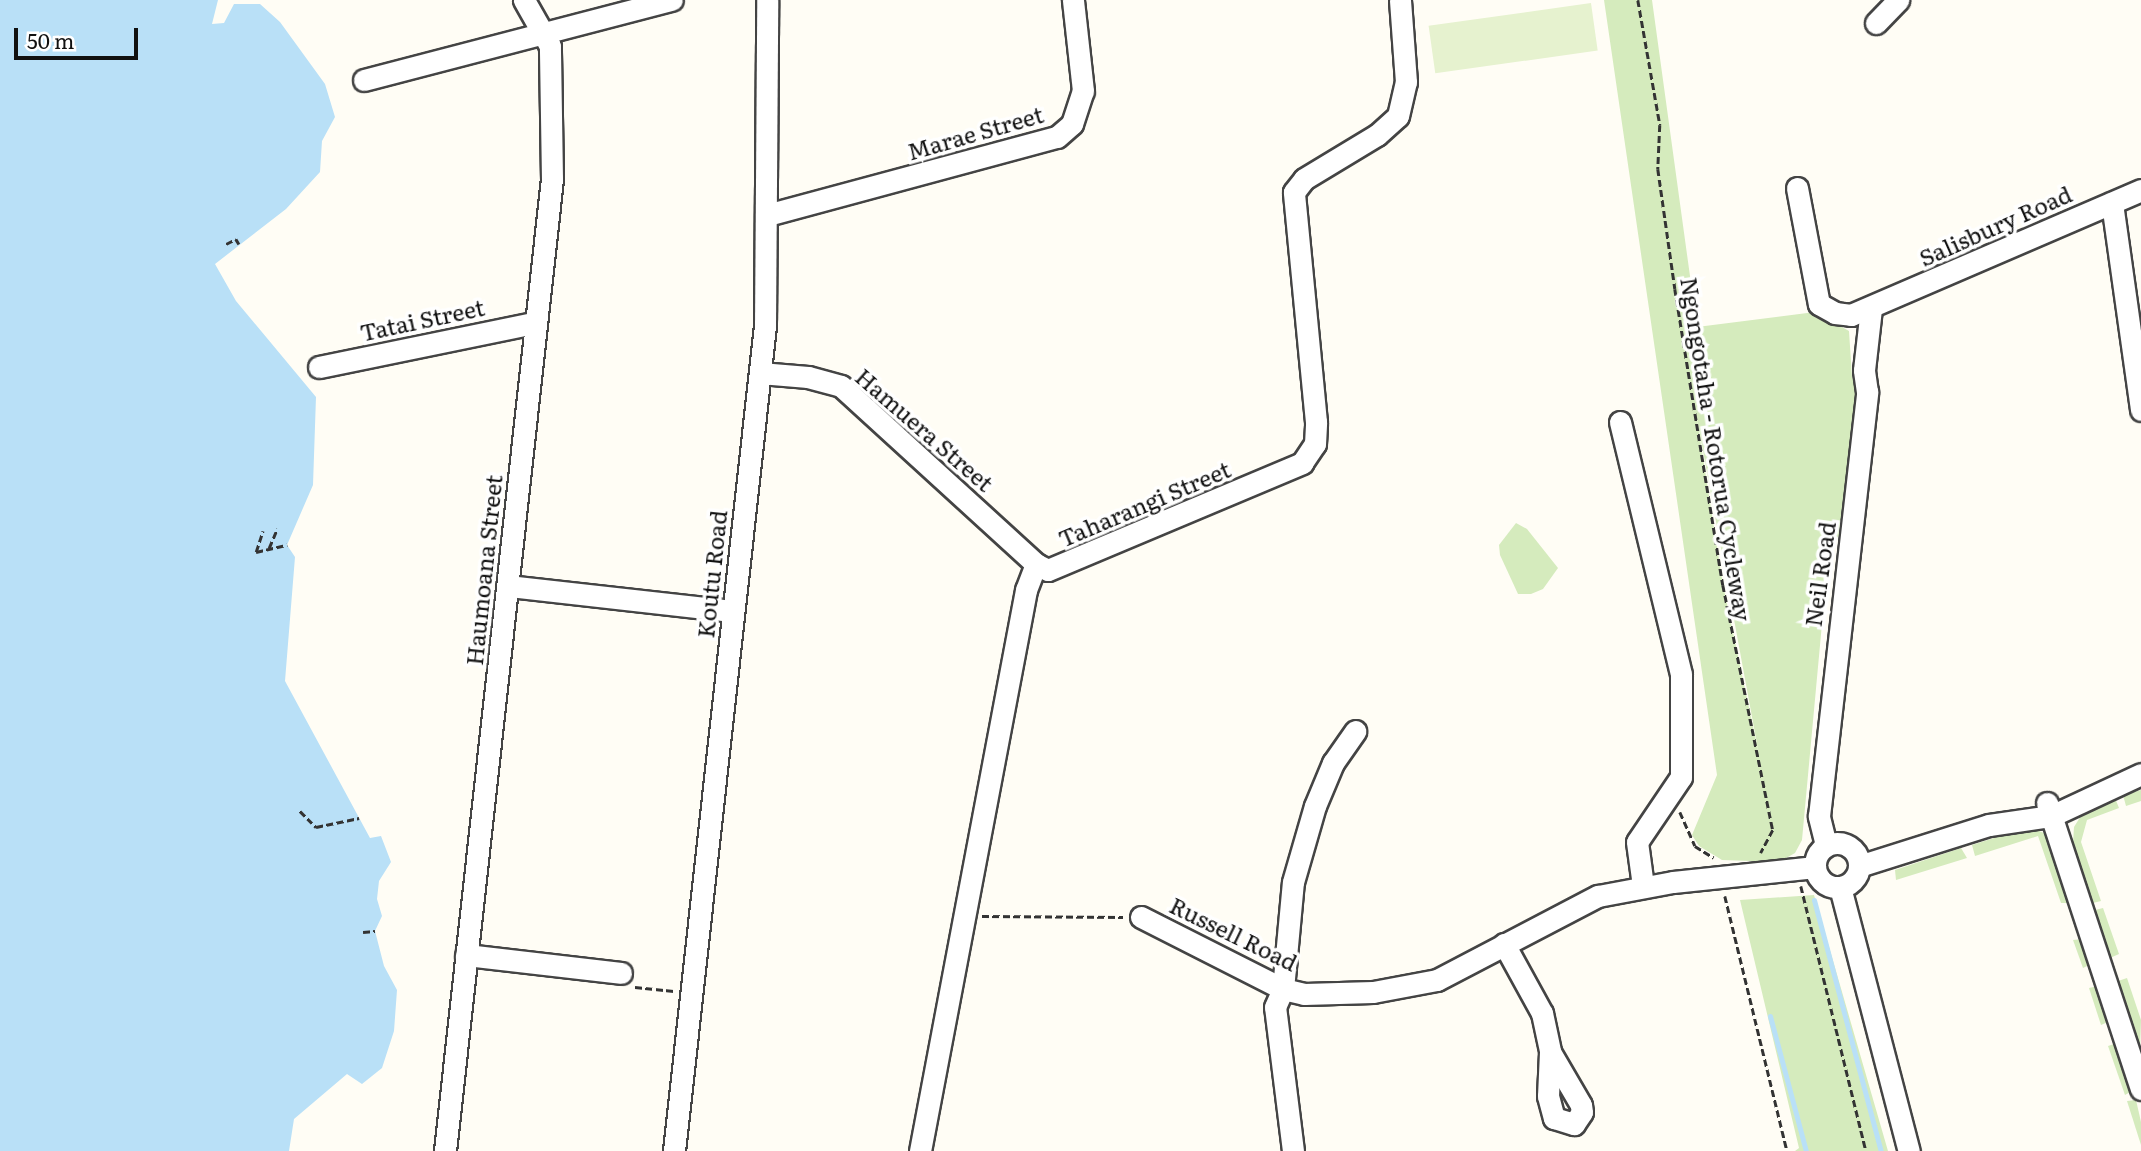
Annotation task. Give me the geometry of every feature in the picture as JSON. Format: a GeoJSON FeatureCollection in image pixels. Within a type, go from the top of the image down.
{"type":"FeatureCollection","features":[{"type":"Feature","properties":{"kind":"street","name":"Haumoana Street"},"geometry":{"type":"LineString","coordinates":[[444,1151],[509,586],[534,323],[552,178],[550,46],[524,0]]}},
{"type":"Feature","properties":{"kind":"street"},"geometry":{"type":"LineString","coordinates":[[364,80],[673,0]]}},
{"type":"Feature","properties":{"kind":"street","name":"Koutu Road"},"geometry":{"type":"LineString","coordinates":[[674,1151],[760,373],[767,215],[767,0]]}},
{"type":"Feature","properties":{"kind":"street","name":"Marae Street"},"geometry":{"type":"LineString","coordinates":[[767,215],[1056,137],[1072,124],[1083,91],[1073,0]]}},
{"type":"Feature","properties":{"kind":"street","name":"Taharangi Street"},"geometry":{"type":"LineString","coordinates":[[919,1151],[1027,590],[1036,564],[1054,570],[1288,471],[1310,455],[1316,422],[1294,192],[1314,171],[1377,135],[1398,116],[1406,82],[1400,0]]}},
{"type":"Feature","properties":{"kind":"street"},"geometry":{"type":"LineString","coordinates":[[1876,23],[1898,0]]}},
{"type":"Feature","properties":{"kind":"street","name":"Salisbury Road"},"geometry":{"type":"LineString","coordinates":[[1797,188],[1819,304],[1835,313],[1871,309],[2141,190]]}},
{"type":"Feature","properties":{"kind":"street"},"geometry":{"type":"LineString","coordinates":[[2112,203],[2141,410]]}},
{"type":"Feature","properties":{"kind":"street","name":"Neil Road"},"geometry":{"type":"LineString","coordinates":[[1826,845],[1819,816],[1845,561],[1852,533],[1867,391],[1864,370],[1871,309]]}},
{"type":"Feature","properties":{"kind":"street","name":"Tatai Street"},"geometry":{"type":"LineString","coordinates":[[319,367],[534,323]]}},
{"type":"Feature","properties":{"kind":"street","name":"Hamuera Street"},"geometry":{"type":"LineString","coordinates":[[760,373],[827,381],[851,393],[1036,564]]}},
{"type":"Feature","properties":{"kind":"street"},"geometry":{"type":"LineString","coordinates":[[1620,422],[1681,674],[1681,777],[1637,842],[1643,886]]}},
{"type":"Feature","properties":{"kind":"street"},"geometry":{"type":"LineString","coordinates":[[509,586],[733,611]]}},
{"type":"Feature","properties":{"kind":"street"},"geometry":{"type":"LineString","coordinates":[[1293,1151],[1275,1007],[1283,989],[1293,882],[1301,845],[1333,763],[1355,731]]}},
{"type":"Feature","properties":{"kind":"street"},"geometry":{"type":"LineString","coordinates":[[1859,866],[1849,846],[1826,845],[1805,868],[1822,881],[1840,887],[1853,880],[1859,866],[1989,825],[2049,810],[2141,774]]}},
{"type":"Feature","properties":{"kind":"street"},"geometry":{"type":"LineString","coordinates":[[2049,810],[2141,1089]]}},
{"type":"Feature","properties":{"kind":"street","name":"Russell Road"},"geometry":{"type":"LineString","coordinates":[[1142,917],[1283,989],[1304,994],[1420,986],[1563,911],[1598,896],[1643,886],[1805,868]]}},
{"type":"Feature","properties":{"kind":"street"},"geometry":{"type":"LineString","coordinates":[[1840,887],[1909,1151]]}},
{"type":"Feature","properties":{"kind":"street"},"geometry":{"type":"LineString","coordinates":[[1504,944],[1538,999],[1550,1052]]}},
{"type":"Feature","properties":{"kind":"street"},"geometry":{"type":"LineString","coordinates":[[466,955],[621,973]]}},
{"type":"Feature","properties":{"kind":"path","name":"Ngongotaha - Rotorua Cycleway"},"geometry":{"type":"LineString","coordinates":[[1638,0],[1660,125],[1658,169],[1675,289],[1725,597],[1773,830],[1767,848],[1753,857]]}},
{"type":"Feature","properties":{"kind":"path"},"geometry":{"type":"LineString","coordinates":[[226,244],[236,239],[239,244]]}},
{"type":"Feature","properties":{"kind":"path"},"geometry":{"type":"LineString","coordinates":[[269,548],[277,529]]}},
{"type":"Feature","properties":{"kind":"path"},"geometry":{"type":"LineString","coordinates":[[263,530],[256,552],[287,545]]}},
{"type":"Feature","properties":{"kind":"path"},"geometry":{"type":"LineString","coordinates":[[1672,793],[1695,846],[1722,864]]}},
{"type":"Feature","properties":{"kind":"path"},"geometry":{"type":"LineString","coordinates":[[300,811],[316,827],[359,818]]}},
{"type":"Feature","properties":{"kind":"path"},"geometry":{"type":"LineString","coordinates":[[1805,868],[1866,1151]]}},
{"type":"Feature","properties":{"kind":"path"},"geometry":{"type":"LineString","coordinates":[[1724,890],[1787,1151]]}},
{"type":"Feature","properties":{"kind":"path"},"geometry":{"type":"LineString","coordinates":[[965,914],[1142,917]]}},
{"type":"Feature","properties":{"kind":"path"},"geometry":{"type":"LineString","coordinates":[[363,932],[375,931]]}},
{"type":"Feature","properties":{"kind":"path"},"geometry":{"type":"LineString","coordinates":[[621,973],[634,987],[691,993]]}},
{"type":"Feature","properties":{"kind":"green space"},"geometry":{"type":"Polygon","coordinates":[[[1604,0],[1652,0],[1697,327],[1815,312],[1849,331],[1852,377],[1858,389],[1847,525],[1829,548],[1802,840],[1795,853],[1779,862],[1722,860],[1699,846],[1692,835],[1717,775],[1604,0]],[[1696,413],[1723,585],[1759,755],[1696,413]]]}},
{"type":"Feature","properties":{"kind":"green space"},"geometry":{"type":"Polygon","coordinates":[[[1591,3],[1598,51],[1435,73],[1429,26],[1591,3]]]}},
{"type":"Feature","properties":{"kind":"green space"},"geometry":{"type":"Polygon","coordinates":[[[1516,523],[1527,529],[1558,568],[1543,589],[1531,594],[1518,594],[1500,555],[1499,545],[1516,523]]]}},
{"type":"Feature","properties":{"kind":"green space"},"geometry":{"type":"Polygon","coordinates":[[[2141,790],[2141,801],[2126,806],[2123,795],[2141,790]]]}},
{"type":"Feature","properties":{"kind":"green space"},"geometry":{"type":"Polygon","coordinates":[[[2115,798],[2119,808],[2087,820],[2081,842],[2101,901],[2093,903],[2073,843],[2074,827],[2084,811],[2115,798]]]}},
{"type":"Feature","properties":{"kind":"green space"},"geometry":{"type":"Polygon","coordinates":[[[2028,827],[2047,834],[2071,903],[2061,903],[2038,836],[1975,856],[1972,845],[2028,827]]]}},
{"type":"Feature","properties":{"kind":"green space"},"geometry":{"type":"Polygon","coordinates":[[[1961,848],[1967,858],[1896,880],[1895,870],[1961,848]]]}},
{"type":"Feature","properties":{"kind":"green space"},"geometry":{"type":"Polygon","coordinates":[[[1814,895],[1888,1151],[1795,1151],[1799,1148],[1740,900],[1814,895]]]}},
{"type":"Feature","properties":{"kind":"green space"},"geometry":{"type":"Polygon","coordinates":[[[2103,908],[2119,954],[2110,958],[2095,910],[2103,908]]]}},
{"type":"Feature","properties":{"kind":"green space"},"geometry":{"type":"Polygon","coordinates":[[[2083,939],[2091,964],[2083,968],[2073,940],[2083,939]]]}},
{"type":"Feature","properties":{"kind":"green space"},"geometry":{"type":"Polygon","coordinates":[[[2127,978],[2141,1020],[2140,1050],[2118,981],[2127,978]]]}},
{"type":"Feature","properties":{"kind":"green space"},"geometry":{"type":"Polygon","coordinates":[[[2098,986],[2108,1022],[2101,1025],[2089,988],[2098,986]]]}},
{"type":"Feature","properties":{"kind":"green space"},"geometry":{"type":"Polygon","coordinates":[[[2117,1043],[2132,1091],[2125,1095],[2108,1046],[2117,1043]]]}},
{"type":"Feature","properties":{"kind":"green space"},"geometry":{"type":"Polygon","coordinates":[[[2136,1100],[2141,1122],[2141,1145],[2127,1101],[2136,1100]]]}},
{"type":"Feature","properties":{"kind":"water"},"geometry":{"type":"Polygon","coordinates":[[[0,0],[218,0],[212,24],[224,23],[234,4],[260,4],[280,22],[325,84],[335,117],[322,141],[320,172],[286,209],[215,264],[236,301],[316,397],[313,485],[287,545],[295,557],[285,681],[370,838],[381,836],[391,862],[379,881],[377,899],[382,916],[375,931],[384,966],[397,990],[394,1031],[382,1068],[362,1084],[347,1074],[294,1119],[289,1151],[0,1151],[0,0]]]}},
{"type":"Feature","properties":{"kind":"waterway"},"geometry":{"type":"LineString","coordinates":[[1814,900],[1881,1151]]}},
{"type":"Feature","properties":{"kind":"waterway"},"geometry":{"type":"LineString","coordinates":[[1770,1016],[1806,1151]]}}]}
